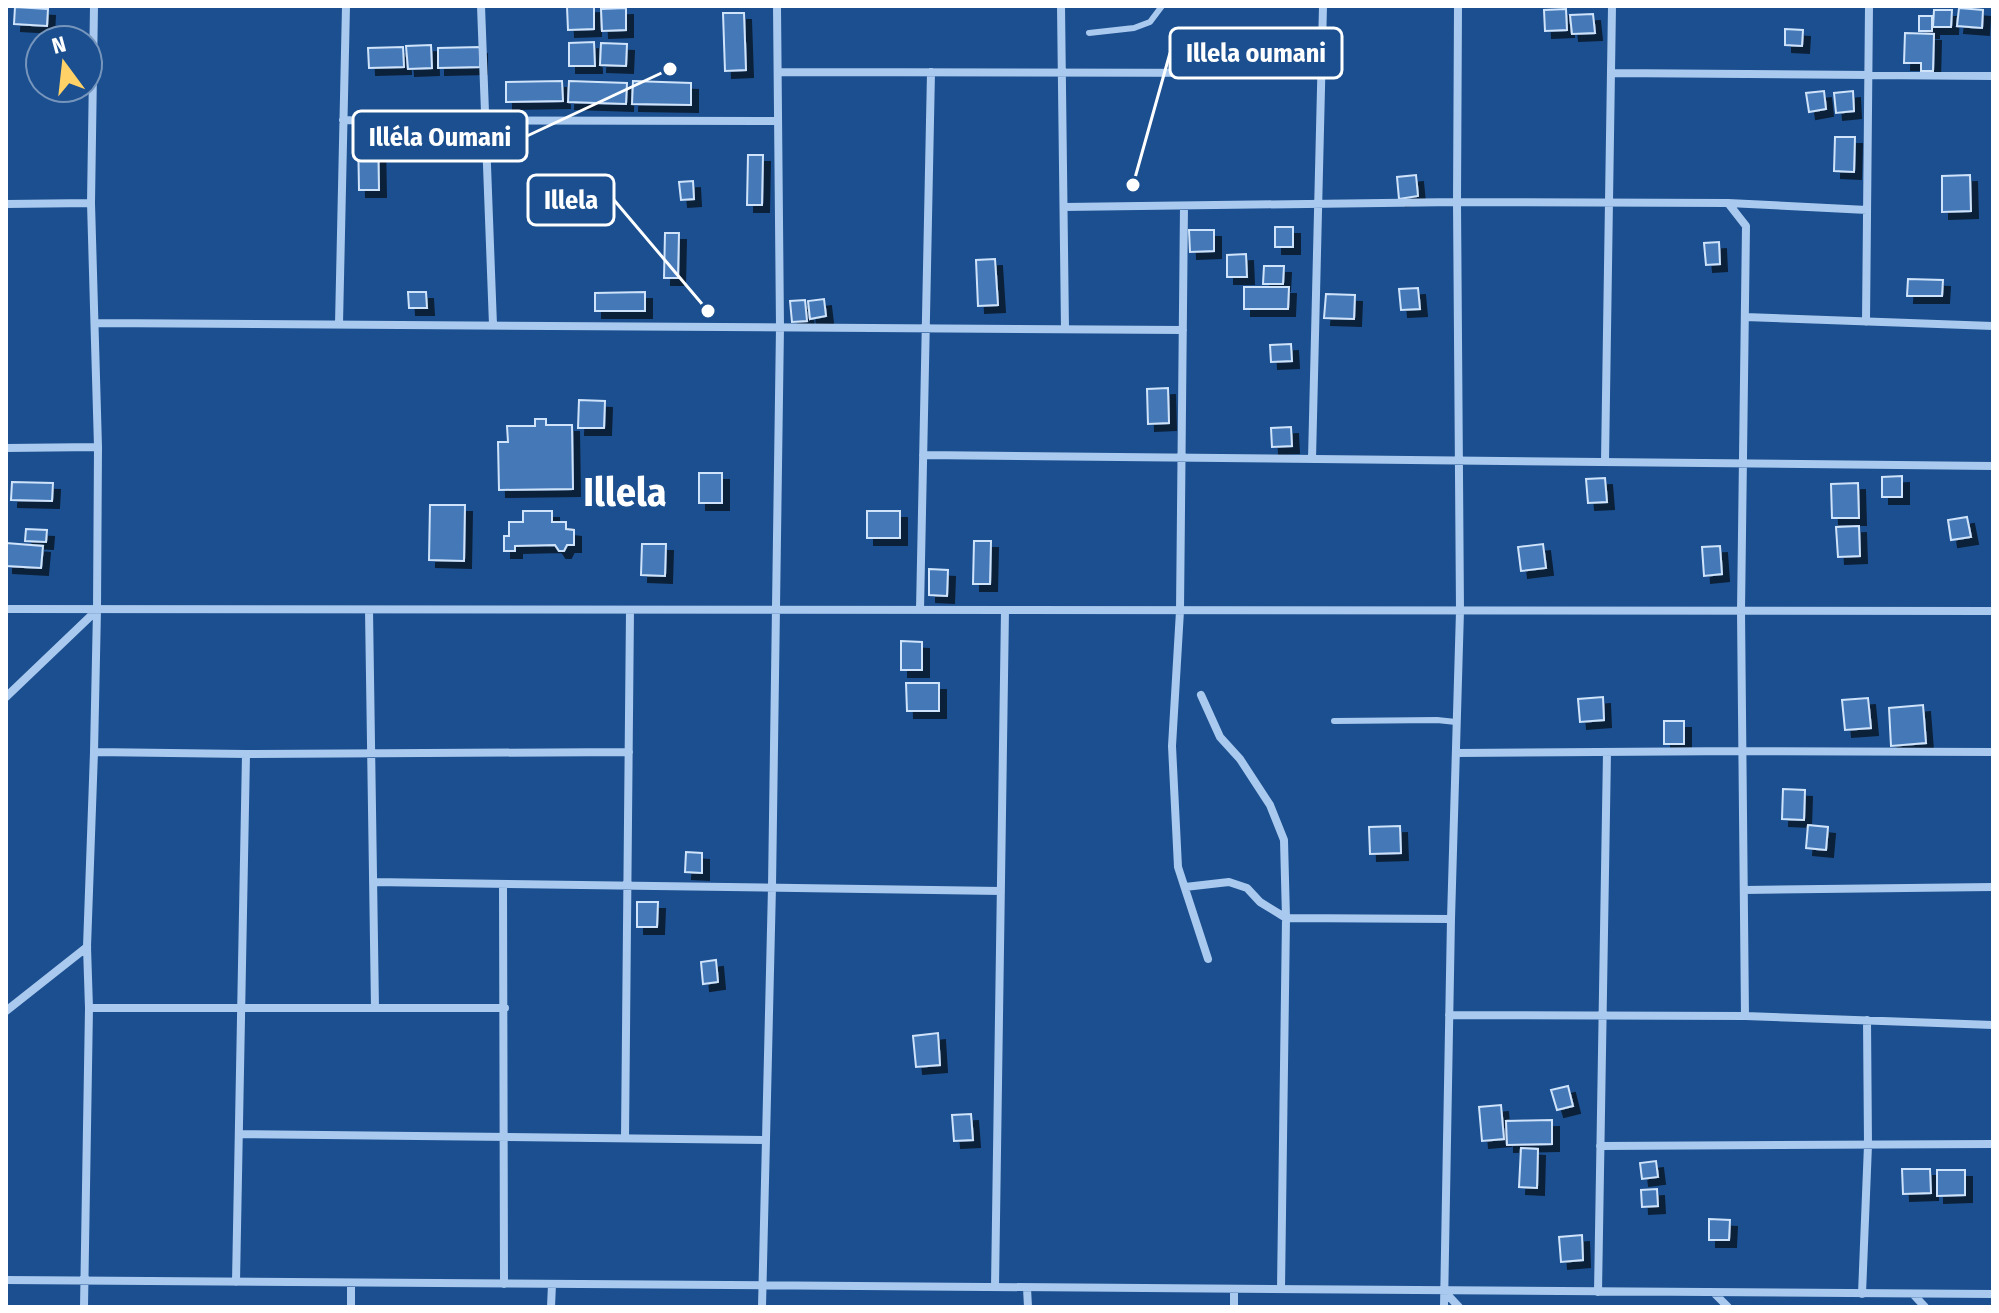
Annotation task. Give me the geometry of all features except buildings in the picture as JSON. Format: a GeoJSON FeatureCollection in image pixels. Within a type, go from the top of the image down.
{"type":"FeatureCollection","features":[{"type":"Feature","properties":{"kind":"street"},"geometry":{"type":"LineString","coordinates":[[84,1307],[89,1008],[87,947],[97,610],[98,447],[91,203],[94,6]]}},
{"type":"Feature","properties":{"kind":"street"},"geometry":{"type":"LineString","coordinates":[[339,324],[346,6]]}},
{"type":"Feature","properties":{"kind":"street"},"geometry":{"type":"LineString","coordinates":[[481,6],[493,325]]}},
{"type":"Feature","properties":{"kind":"street"},"geometry":{"type":"LineString","coordinates":[[762,1307],[780,327],[777,6]]}},
{"type":"Feature","properties":{"kind":"street"},"geometry":{"type":"LineString","coordinates":[[1061,6],[1065,329]]}},
{"type":"Feature","properties":{"kind":"street"},"geometry":{"type":"LineString","coordinates":[[1312,459],[1323,6]]}},
{"type":"Feature","properties":{"kind":"street"},"geometry":{"type":"LineString","coordinates":[[1444,1307],[1460,611],[1458,6]]}},
{"type":"Feature","properties":{"kind":"street"},"geometry":{"type":"LineString","coordinates":[[1605,462],[1612,6]]}},
{"type":"Feature","properties":{"kind":"street"},"geometry":{"type":"LineString","coordinates":[[1866,322],[1869,6]]}},
{"type":"Feature","properties":{"kind":"street"},"geometry":{"type":"LineString","coordinates":[[778,72],[1321,73]]}},
{"type":"Feature","properties":{"kind":"street"},"geometry":{"type":"LineString","coordinates":[[920,610],[931,72]]}},
{"type":"Feature","properties":{"kind":"street"},"geometry":{"type":"LineString","coordinates":[[1611,73],[1993,76]]}},
{"type":"Feature","properties":{"kind":"street"},"geometry":{"type":"LineString","coordinates":[[343,120],[778,121]]}},
{"type":"Feature","properties":{"kind":"street"},"geometry":{"type":"LineString","coordinates":[[1064,207],[1457,202],[1728,203],[1867,210]]}},
{"type":"Feature","properties":{"kind":"street"},"geometry":{"type":"LineString","coordinates":[[6,204],[91,203]]}},
{"type":"Feature","properties":{"kind":"street"},"geometry":{"type":"LineString","coordinates":[[1728,203],[1746,226],[1741,611],[1745,1016]]}},
{"type":"Feature","properties":{"kind":"street"},"geometry":{"type":"LineString","coordinates":[[1184,206],[1180,611],[1172,746],[1178,867],[1208,959]]}},
{"type":"Feature","properties":{"kind":"street"},"geometry":{"type":"LineString","coordinates":[[1745,317],[1993,326]]}},
{"type":"Feature","properties":{"kind":"street"},"geometry":{"type":"LineString","coordinates":[[95,323],[1183,330]]}},
{"type":"Feature","properties":{"kind":"street"},"geometry":{"type":"LineString","coordinates":[[6,448],[98,447]]}},
{"type":"Feature","properties":{"kind":"street"},"geometry":{"type":"LineString","coordinates":[[923,455],[1993,466]]}},
{"type":"Feature","properties":{"kind":"street"},"geometry":{"type":"LineString","coordinates":[[6,609],[1993,611]]}},
{"type":"Feature","properties":{"kind":"street"},"geometry":{"type":"LineString","coordinates":[[6,697],[97,610]]}},
{"type":"Feature","properties":{"kind":"street"},"geometry":{"type":"LineString","coordinates":[[369,610],[375,1008]]}},
{"type":"Feature","properties":{"kind":"street"},"geometry":{"type":"LineString","coordinates":[[625,1138],[630,610]]}},
{"type":"Feature","properties":{"kind":"street"},"geometry":{"type":"LineString","coordinates":[[995,1287],[1005,610]]}},
{"type":"Feature","properties":{"kind":"street"},"geometry":{"type":"LineString","coordinates":[[1201,695],[1220,737],[1240,759],[1270,805],[1284,840],[1286,918],[1281,1289]]}},
{"type":"Feature","properties":{"kind":"street"},"geometry":{"type":"LineString","coordinates":[[94,752],[629,752]]}},
{"type":"Feature","properties":{"kind":"street"},"geometry":{"type":"LineString","coordinates":[[1598,1292],[1607,752]]}},
{"type":"Feature","properties":{"kind":"street"},"geometry":{"type":"LineString","coordinates":[[1456,753],[1993,752]]}},
{"type":"Feature","properties":{"kind":"street"},"geometry":{"type":"LineString","coordinates":[[236,1282],[246,754]]}},
{"type":"Feature","properties":{"kind":"street"},"geometry":{"type":"LineString","coordinates":[[373,882],[1001,891]]}},
{"type":"Feature","properties":{"kind":"street"},"geometry":{"type":"LineString","coordinates":[[1185,887],[1229,882],[1247,888],[1260,902],[1286,918],[1451,919]]}},
{"type":"Feature","properties":{"kind":"street"},"geometry":{"type":"LineString","coordinates":[[503,884],[504,1284]]}},
{"type":"Feature","properties":{"kind":"street"},"geometry":{"type":"LineString","coordinates":[[1744,890],[1993,887]]}},
{"type":"Feature","properties":{"kind":"street"},"geometry":{"type":"LineString","coordinates":[[6,1011],[87,947]]}},
{"type":"Feature","properties":{"kind":"street"},"geometry":{"type":"LineString","coordinates":[[89,1008],[505,1008]]}},
{"type":"Feature","properties":{"kind":"street"},"geometry":{"type":"LineString","coordinates":[[1449,1015],[1745,1016],[1993,1025]]}},
{"type":"Feature","properties":{"kind":"street"},"geometry":{"type":"LineString","coordinates":[[1862,1294],[1868,1145],[1867,1020]]}},
{"type":"Feature","properties":{"kind":"street"},"geometry":{"type":"LineString","coordinates":[[239,1134],[765,1140]]}},
{"type":"Feature","properties":{"kind":"street"},"geometry":{"type":"LineString","coordinates":[[1600,1146],[1993,1144]]}},
{"type":"Feature","properties":{"kind":"street"},"geometry":{"type":"LineString","coordinates":[[6,1280],[1993,1294]]}},
{"type":"Feature","properties":{"kind":"street"},"geometry":{"type":"LineString","coordinates":[[351,1283],[351,1307]]}},
{"type":"Feature","properties":{"kind":"street"},"geometry":{"type":"LineString","coordinates":[[551,1307],[552,1284]]}},
{"type":"Feature","properties":{"kind":"street"},"geometry":{"type":"LineString","coordinates":[[1027,1288],[1028,1307]]}},
{"type":"Feature","properties":{"kind":"street"},"geometry":{"type":"LineString","coordinates":[[1234,1289],[1234,1307]]}},
{"type":"Feature","properties":{"kind":"street"},"geometry":{"type":"LineString","coordinates":[[1444,1291],[1459,1307]]}},
{"type":"Feature","properties":{"kind":"street"},"geometry":{"type":"LineString","coordinates":[[1714,1293],[1728,1307]]}},
{"type":"Feature","properties":{"kind":"street"},"geometry":{"type":"LineString","coordinates":[[1913,1294],[1925,1307]]}},
{"type":"Feature","properties":{"kind":"lane"},"geometry":{"type":"LineString","coordinates":[[1089,33],[1134,28],[1150,22],[1162,6]]}},
{"type":"Feature","properties":{"kind":"lane"},"geometry":{"type":"LineString","coordinates":[[1334,721],[1456,722]]}},
{"type":"Feature","properties":{"kind":"place","name":"Illéla Oumani"},"geometry":{"type":"Point","coordinates":[670,69]}},
{"type":"Feature","properties":{"kind":"place","name":"Illela oumani"},"geometry":{"type":"Point","coordinates":[1133,185]}},
{"type":"Feature","properties":{"kind":"place","name":"Illela"},"geometry":{"type":"Point","coordinates":[708,311]}},
{"type":"Feature","properties":{"kind":"district","name":"Illela"},"geometry":{"type":"Point","coordinates":[625,492]}}]}
